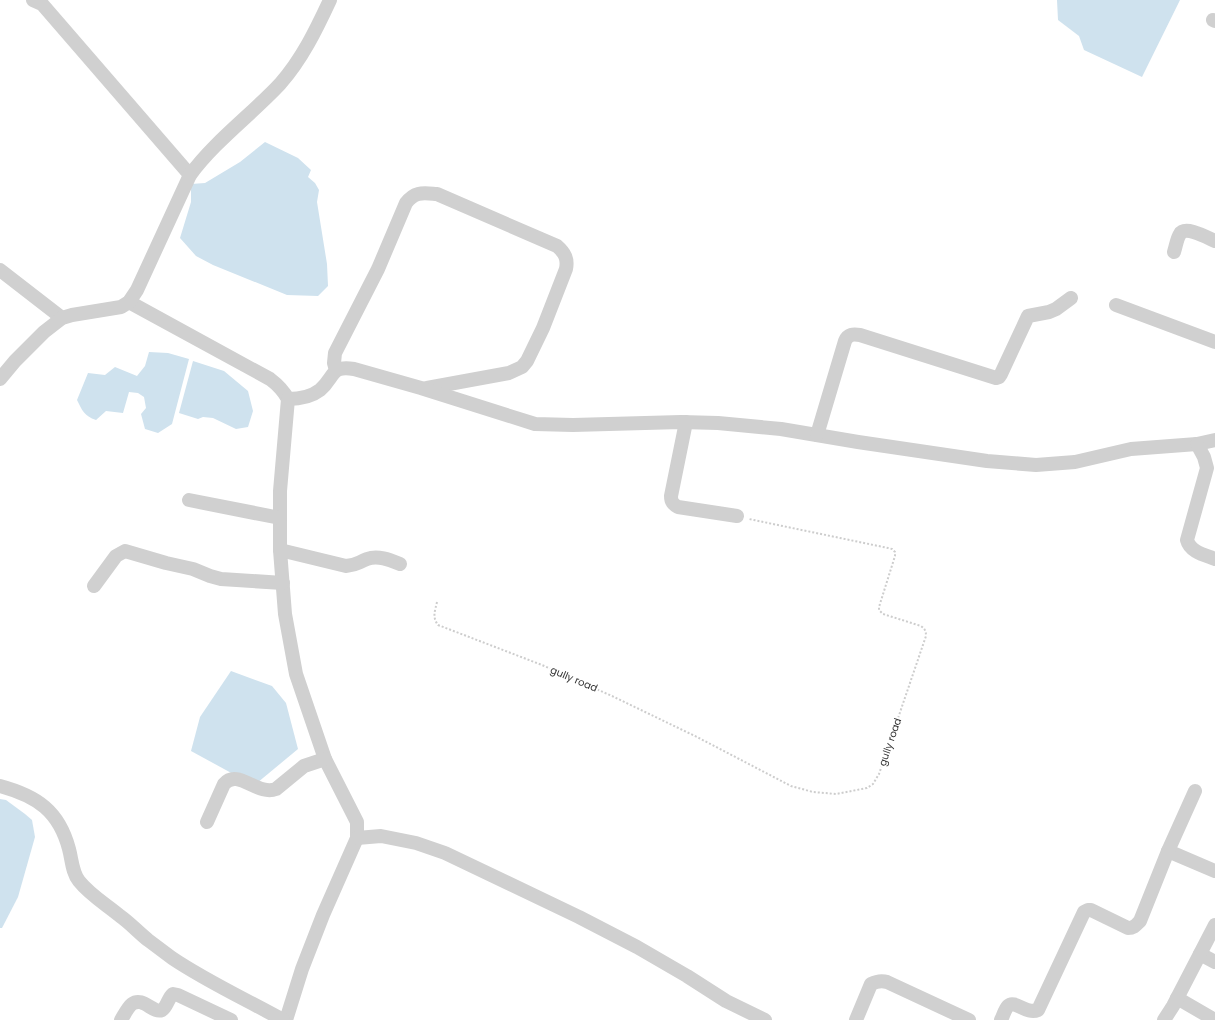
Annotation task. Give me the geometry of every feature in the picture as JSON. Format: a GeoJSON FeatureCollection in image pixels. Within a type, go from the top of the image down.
{"type":"FeatureCollection","features":[{"type":"Feature","properties":{"kind":"street"},"geometry":{"type":"LineString","coordinates":[[33,0],[42,4],[190,175]]}},
{"type":"Feature","properties":{"kind":"street"},"geometry":{"type":"LineString","coordinates":[[0,379],[44,332],[62,318],[121,307],[129,302],[137,290],[190,175],[201,160],[280,83],[295,65],[315,34],[330,0]]}},
{"type":"Feature","properties":{"kind":"street"},"geometry":{"type":"LineString","coordinates":[[336,370],[334,363],[335,354],[378,269],[406,203],[410,197],[416,194],[437,194],[557,246],[563,251],[566,257],[566,269],[543,328],[527,361],[522,367],[509,373],[425,389]]}},
{"type":"Feature","properties":{"kind":"street"},"geometry":{"type":"LineString","coordinates":[[1174,252],[1182,231],[1191,231],[1215,241]]}},
{"type":"Feature","properties":{"kind":"street"},"geometry":{"type":"LineString","coordinates":[[0,270],[62,318]]}},
{"type":"Feature","properties":{"kind":"street"},"geometry":{"type":"LineString","coordinates":[[817,435],[845,341],[850,335],[860,335],[996,378],[1001,374],[1028,316],[1049,312],[1056,309],[1071,298]]}},
{"type":"Feature","properties":{"kind":"street"},"geometry":{"type":"LineString","coordinates":[[129,302],[270,379],[284,391],[288,399],[280,491],[280,550],[285,614],[296,674],[325,759],[357,822],[357,838],[323,915],[307,956],[286,1020]]}},
{"type":"Feature","properties":{"kind":"street"},"geometry":{"type":"LineString","coordinates":[[1116,305],[1215,342]]}},
{"type":"Feature","properties":{"kind":"street"},"geometry":{"type":"LineString","coordinates":[[288,399],[308,397],[320,390],[336,370],[345,368],[354,369],[425,389],[535,424],[573,425],[686,422],[718,423],[765,427],[987,461],[1036,465],[1075,462],[1131,449],[1197,444],[1215,440]]}},
{"type":"Feature","properties":{"kind":"street"},"geometry":{"type":"LineString","coordinates":[[686,422],[671,501],[678,507],[737,516]]}},
{"type":"Feature","properties":{"kind":"street"},"geometry":{"type":"LineString","coordinates":[[1197,444],[1204,457],[1207,468],[1187,540],[1188,546],[1193,550],[1215,559]]}},
{"type":"Feature","properties":{"kind":"street"},"geometry":{"type":"LineString","coordinates":[[189,500],[280,518]]}},
{"type":"Feature","properties":{"kind":"street"},"geometry":{"type":"LineString","coordinates":[[280,550],[346,566],[356,565],[367,559],[376,557],[400,564]]}},
{"type":"Feature","properties":{"kind":"street"},"geometry":{"type":"LineString","coordinates":[[94,586],[116,556],[125,551],[166,563],[193,568],[210,576],[283,583]]}},
{"type":"Feature","properties":{"kind":"street"},"geometry":{"type":"LineString","coordinates":[[207,822],[224,784],[228,780],[232,778],[237,779],[263,790],[272,791],[304,766],[325,759]]}},
{"type":"Feature","properties":{"kind":"street"},"geometry":{"type":"LineString","coordinates":[[0,786],[18,791],[38,802],[50,811],[61,826],[67,840],[73,868],[77,878],[84,887],[148,940],[173,958],[208,979],[283,1020]]}},
{"type":"Feature","properties":{"kind":"street"},"geometry":{"type":"LineString","coordinates":[[1030,1012],[1038,1010],[1041,1006],[1084,912],[1091,910],[1128,928],[1136,926],[1140,920],[1168,851],[1195,791]]}},
{"type":"Feature","properties":{"kind":"street"},"geometry":{"type":"LineString","coordinates":[[357,838],[381,836],[416,843],[445,853],[579,917],[637,947],[726,1001],[765,1020]]}},
{"type":"Feature","properties":{"kind":"street"},"geometry":{"type":"LineString","coordinates":[[1168,851],[1215,870]]}},
{"type":"Feature","properties":{"kind":"street"},"geometry":{"type":"LineString","coordinates":[[1164,1020],[1215,925]]}},
{"type":"Feature","properties":{"kind":"street"},"geometry":{"type":"LineString","coordinates":[[1200,954],[1215,962]]}},
{"type":"Feature","properties":{"kind":"street"},"geometry":{"type":"LineString","coordinates":[[856,1020],[871,984],[881,980],[969,1020]]}},
{"type":"Feature","properties":{"kind":"street"},"geometry":{"type":"LineString","coordinates":[[121,1020],[134,1003],[139,1002],[155,1009],[162,1010],[173,994],[231,1020]]}},
{"type":"Feature","properties":{"kind":"street"},"geometry":{"type":"LineString","coordinates":[[1177,998],[1215,1020]]}},
{"type":"Feature","properties":{"kind":"street"},"geometry":{"type":"LineString","coordinates":[[1000,1020],[1008,1006],[1011,1004],[1014,1004],[1046,1020]]}},
{"type":"Feature","properties":{"kind":"path","name":"gully road"},"geometry":{"type":"LineString","coordinates":[[437,602],[434,616],[438,625],[542,665],[612,696],[697,737],[791,786],[813,792],[836,794],[867,788],[873,784],[879,774],[926,636],[925,628],[922,626],[883,614],[879,610],[895,552],[888,548],[737,516]]}},
{"type":"Feature","properties":{"kind":"water"},"geometry":{"type":"Polygon","coordinates":[[[1057,0],[1180,0],[1142,77],[1084,50],[1079,36],[1058,20],[1057,0]]]}},
{"type":"Feature","properties":{"kind":"water"},"geometry":{"type":"Polygon","coordinates":[[[265,142],[298,158],[311,170],[308,177],[315,183],[319,190],[317,202],[327,264],[328,286],[318,296],[287,295],[213,265],[196,256],[180,238],[191,202],[191,184],[205,183],[240,162],[265,142]]]}},
{"type":"Feature","properties":{"kind":"water"},"geometry":{"type":"Polygon","coordinates":[[[149,352],[168,353],[189,359],[172,424],[158,433],[145,429],[141,414],[146,408],[144,397],[138,393],[129,392],[123,413],[106,411],[96,420],[86,415],[77,400],[88,373],[105,375],[115,367],[137,376],[145,366],[149,352]]]}},
{"type":"Feature","properties":{"kind":"water"},"geometry":{"type":"Polygon","coordinates":[[[193,361],[224,371],[248,391],[253,411],[248,427],[236,429],[213,418],[203,417],[198,419],[179,413],[193,361]]]}},
{"type":"Feature","properties":{"kind":"water"},"geometry":{"type":"Polygon","coordinates":[[[231,671],[272,686],[286,703],[298,749],[257,783],[246,781],[191,751],[200,717],[231,671]]]}},
{"type":"Feature","properties":{"kind":"water"},"geometry":{"type":"Polygon","coordinates":[[[0,799],[6,800],[32,820],[35,837],[18,897],[2,928],[0,928],[0,799]]]}}]}
